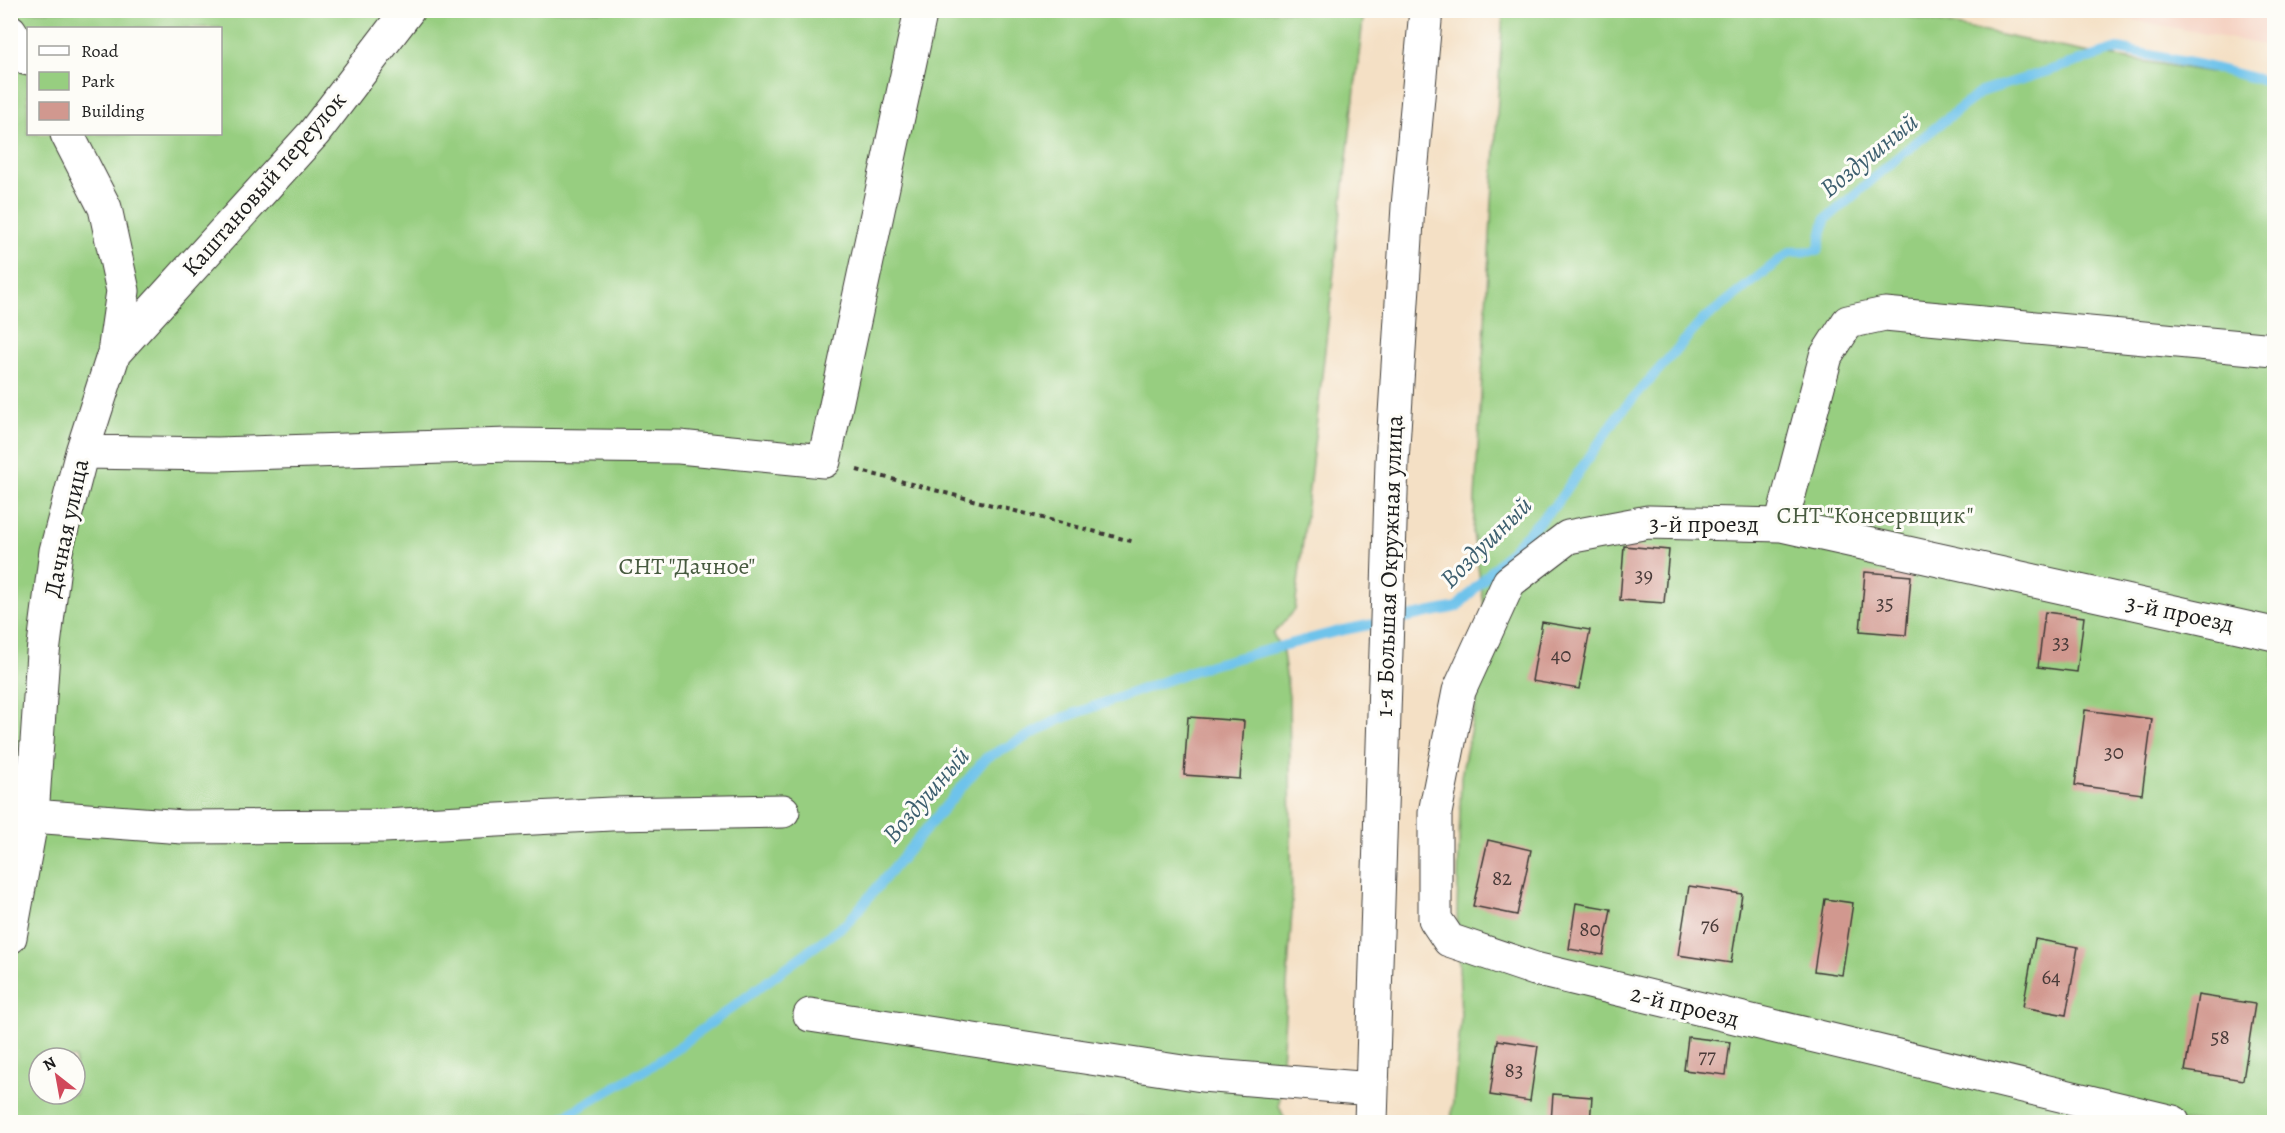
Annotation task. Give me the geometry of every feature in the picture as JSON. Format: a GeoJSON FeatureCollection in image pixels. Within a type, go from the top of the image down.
{"type":"FeatureCollection","features":[{"type":"Feature","properties":{"kind":"street","name":"Каштановый переулок"},"geometry":{"type":"LineString","coordinates":[[114,352],[315,132],[408,10]]}},
{"type":"Feature","properties":{"kind":"street"},"geometry":{"type":"LineString","coordinates":[[82,452],[219,454],[509,445],[679,447],[824,461],[921,10]]}},
{"type":"Feature","properties":{"kind":"street","name":"1-я Большая Окружная улица"},"geometry":{"type":"LineString","coordinates":[[1371,1122],[1392,462],[1407,206],[1426,10]]}},
{"type":"Feature","properties":{"kind":"street"},"geometry":{"type":"LineString","coordinates":[[10,31],[27,57]]}},
{"type":"Feature","properties":{"kind":"street","name":"Дачная улица"},"geometry":{"type":"LineString","coordinates":[[10,937],[32,816],[43,653],[56,551],[82,452],[114,352],[123,291],[105,208],[68,135]]}},
{"type":"Feature","properties":{"kind":"street"},"geometry":{"type":"LineString","coordinates":[[1781,525],[1826,356],[1848,322],[1885,314],[2274,350]]}},
{"type":"Feature","properties":{"kind":"street","name":"3-й проезд"},"geometry":{"type":"LineString","coordinates":[[1459,691],[1509,582],[1568,537],[1648,522],[1781,525],[2274,634]]}},
{"type":"Feature","properties":{"kind":"street","name":"2-й проезд"},"geometry":{"type":"LineString","coordinates":[[1459,691],[1435,813],[1435,919],[1449,940],[1535,969],[2173,1122]]}},
{"type":"Feature","properties":{"kind":"street"},"geometry":{"type":"LineString","coordinates":[[32,816],[183,827],[384,826],[611,814],[783,810]]}},
{"type":"Feature","properties":{"kind":"street"},"geometry":{"type":"LineString","coordinates":[[810,1015],[1202,1075],[1372,1089]]}},
{"type":"Feature","properties":{"kind":"path"},"geometry":{"type":"LineString","coordinates":[[824,461],[1135,542]]}},
{"type":"Feature","properties":{"kind":"shaded area"},"geometry":{"type":"Polygon","coordinates":[[[2087,11],[2274,11],[2274,47],[2092,12],[2087,11]]]}},
{"type":"Feature","properties":{"kind":"green space","name":"СНТ \"Дачное\""},"geometry":{"type":"Polygon","coordinates":[[[10,11],[1364,11],[1295,610],[1273,634],[1283,653],[1289,697],[1292,911],[1279,1106],[1286,1122],[11,1122],[10,11]]]}},
{"type":"Feature","properties":{"kind":"green space","name":"СНТ \"Консервщик\""},"geometry":{"type":"Polygon","coordinates":[[[1503,11],[1881,11],[2090,53],[2274,82],[2274,1122],[1451,1122],[1461,1018],[1457,913],[1461,776],[1489,640],[1473,533],[1503,11]]]}},
{"type":"Feature","properties":{"kind":"building"},"geometry":{"type":"Polygon","coordinates":[[[1624,546],[1669,550],[1664,603],[1620,600],[1624,546]]]}},
{"type":"Feature","properties":{"kind":"building"},"geometry":{"type":"Polygon","coordinates":[[[1865,572],[1911,576],[1906,635],[1860,631],[1865,572]]]}},
{"type":"Feature","properties":{"kind":"building"},"geometry":{"type":"Polygon","coordinates":[[[2045,612],[2084,617],[2077,672],[2038,667],[2045,612]]]}},
{"type":"Feature","properties":{"kind":"building"},"geometry":{"type":"Polygon","coordinates":[[[1542,622],[1590,630],[1579,689],[1532,681],[1542,622]]]}},
{"type":"Feature","properties":{"kind":"building"},"geometry":{"type":"Polygon","coordinates":[[[2085,710],[2152,719],[2142,794],[2075,785],[2085,710]]]}},
{"type":"Feature","properties":{"kind":"building"},"geometry":{"type":"Polygon","coordinates":[[[1188,717],[1244,721],[1240,779],[1184,775],[1188,717]]]}},
{"type":"Feature","properties":{"kind":"building"},"geometry":{"type":"Polygon","coordinates":[[[1488,840],[1531,850],[1517,915],[1473,906],[1488,840]]]}},
{"type":"Feature","properties":{"kind":"building"},"geometry":{"type":"Polygon","coordinates":[[[1689,886],[1742,894],[1731,963],[1678,955],[1689,886]]]}},
{"type":"Feature","properties":{"kind":"building"},"geometry":{"type":"Polygon","coordinates":[[[1825,899],[1853,903],[1842,975],[1814,971],[1825,899]]]}},
{"type":"Feature","properties":{"kind":"building"},"geometry":{"type":"Polygon","coordinates":[[[1576,903],[1611,909],[1603,955],[1569,949],[1576,903]]]}},
{"type":"Feature","properties":{"kind":"building"},"geometry":{"type":"Polygon","coordinates":[[[2035,939],[2078,947],[2066,1015],[2023,1007],[2035,939]]]}},
{"type":"Feature","properties":{"kind":"building"},"geometry":{"type":"Polygon","coordinates":[[[2198,995],[2255,1004],[2243,1080],[2185,1071],[2198,995]]]}},
{"type":"Feature","properties":{"kind":"building"},"geometry":{"type":"Polygon","coordinates":[[[1688,1037],[1730,1042],[1726,1075],[1684,1070],[1688,1037]]]}},
{"type":"Feature","properties":{"kind":"building"},"geometry":{"type":"Polygon","coordinates":[[[1498,1040],[1538,1046],[1530,1101],[1490,1095],[1498,1040]]]}},
{"type":"Feature","properties":{"kind":"building"},"geometry":{"type":"Polygon","coordinates":[[[1553,1094],[1592,1097],[1590,1122],[1551,1122],[1553,1094]]]}},
{"type":"Feature","properties":{"kind":"building"},"geometry":{"type":"Polygon","coordinates":[[[1620,1118],[1643,1121],[1643,1122],[1619,1122],[1620,1118]]]}},
{"type":"Feature","properties":{"kind":"waterway","name":"Воздушный"},"geometry":{"type":"LineString","coordinates":[[555,1122],[658,1062],[848,922],[986,758],[1060,719],[1203,667],[1339,631],[1457,607],[1557,503],[1620,413],[1702,321],[1790,252],[1818,251],[1825,220],[1903,153],[1981,92],[2118,49],[2206,66],[2274,83]]}}]}
